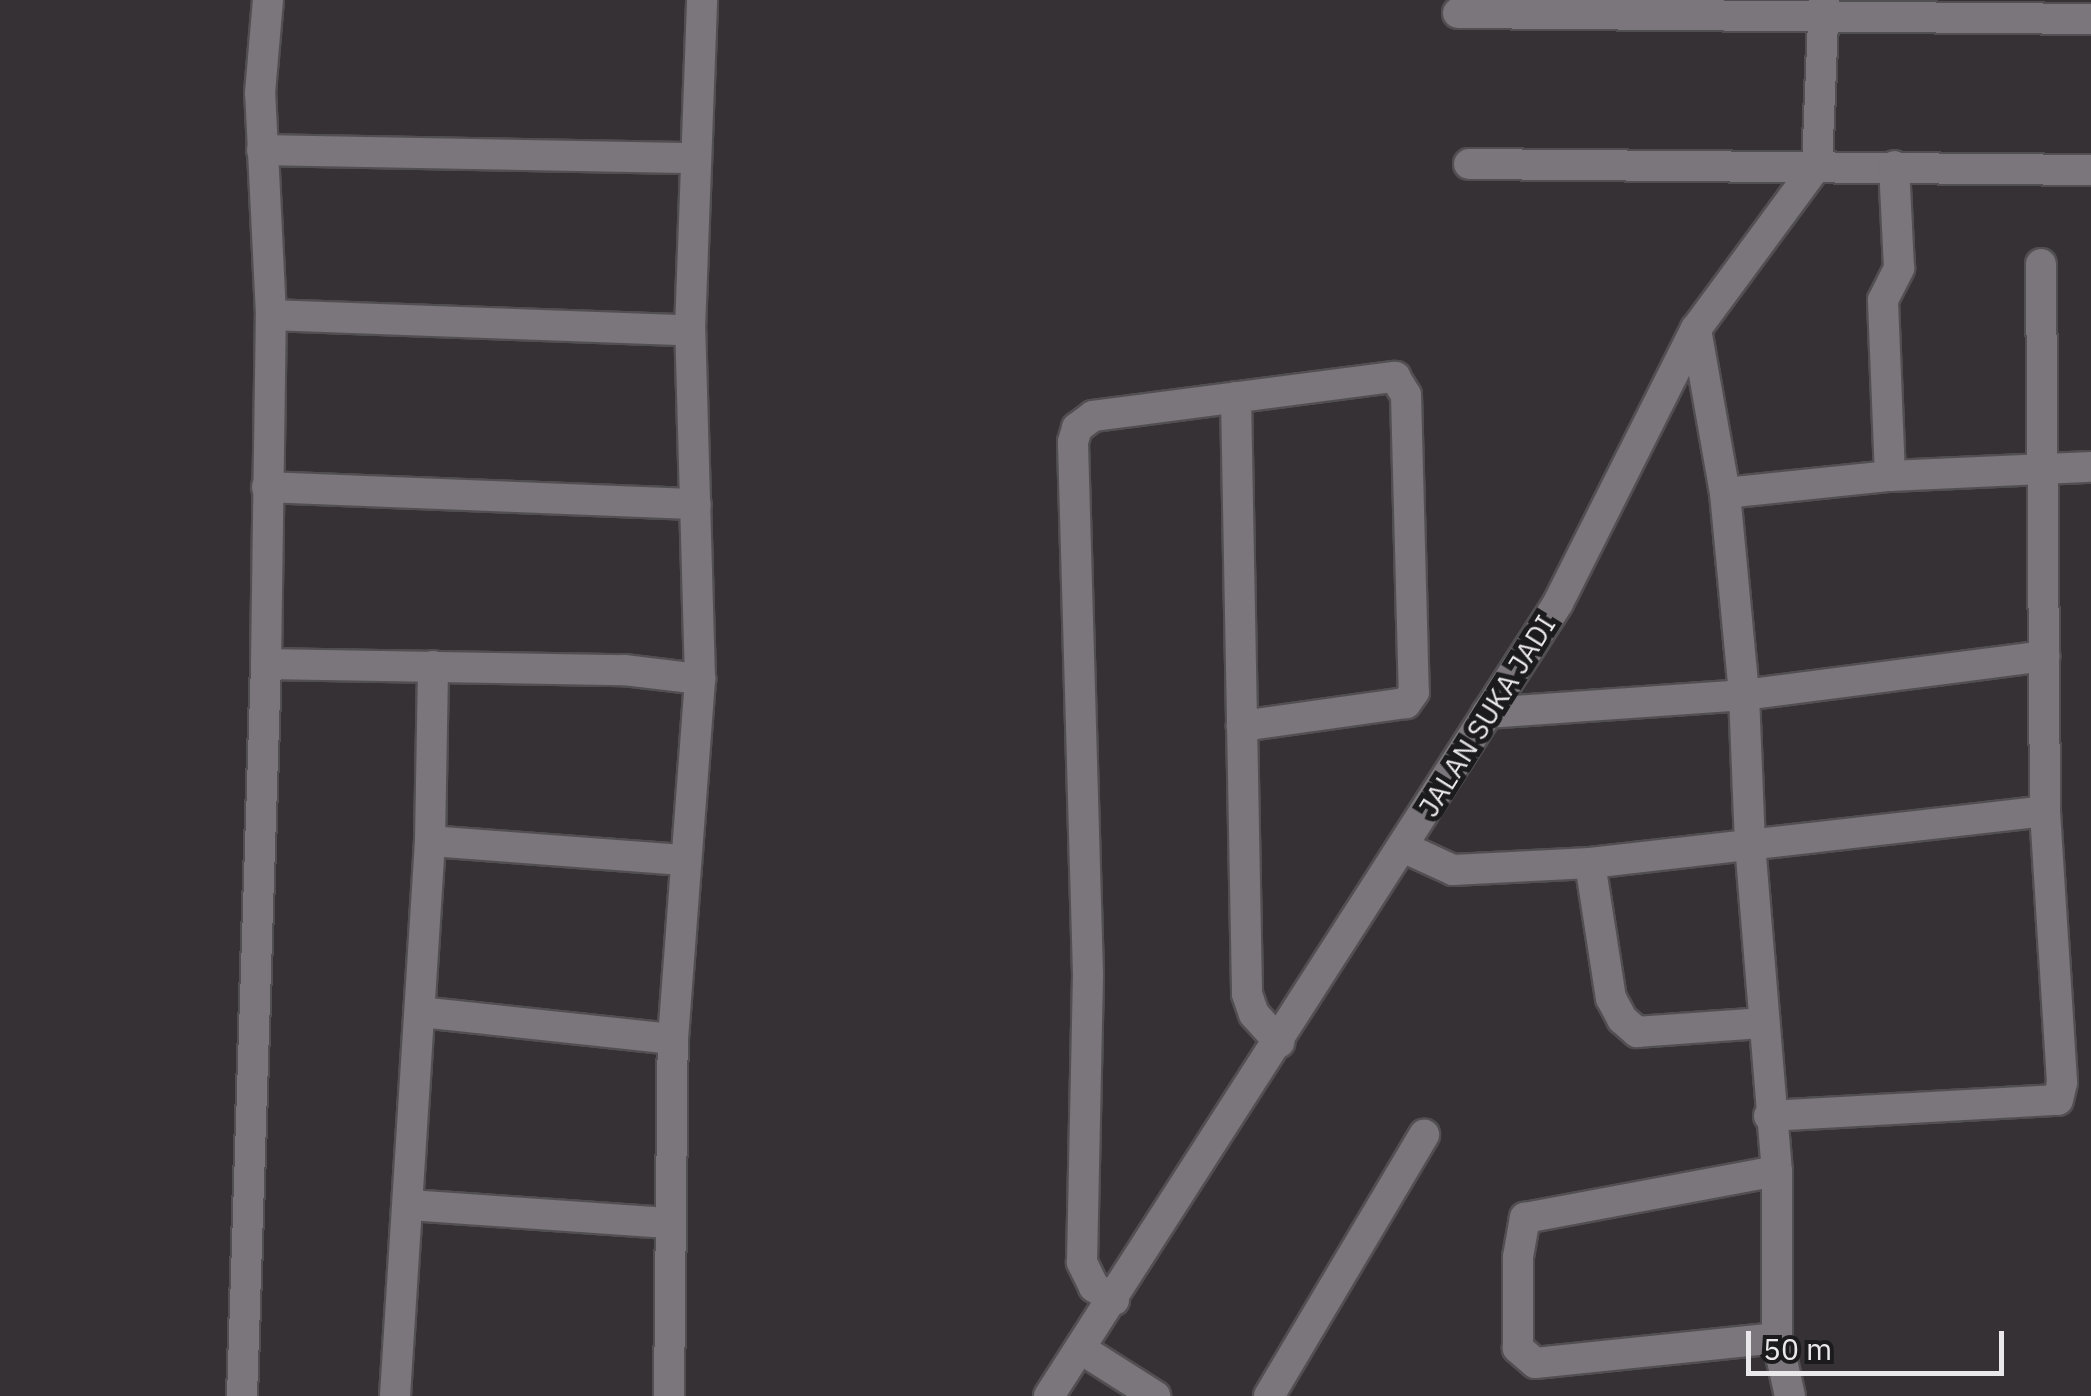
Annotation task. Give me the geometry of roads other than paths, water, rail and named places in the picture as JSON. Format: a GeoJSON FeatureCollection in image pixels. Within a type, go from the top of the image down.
{"type":"FeatureCollection","features":[{"type":"Feature","properties":{"kind":"street"},"geometry":{"type":"LineString","coordinates":[[242,1396],[266,664],[271,315],[260,93],[268,0]]}},
{"type":"Feature","properties":{"kind":"street"},"geometry":{"type":"LineString","coordinates":[[669,1396],[673,1039],[700,679],[690,330],[702,0]]}},
{"type":"Feature","properties":{"kind":"street"},"geometry":{"type":"LineString","coordinates":[[1817,165],[1824,8]]}},
{"type":"Feature","properties":{"kind":"street"},"geometry":{"type":"LineString","coordinates":[[1458,13],[1824,8],[2091,19]]}},
{"type":"Feature","properties":{"kind":"street"},"geometry":{"type":"LineString","coordinates":[[262,150],[696,158]]}},
{"type":"Feature","properties":{"kind":"street"},"geometry":{"type":"LineString","coordinates":[[1469,164],[2091,170]]}},
{"type":"Feature","properties":{"kind":"street","name":"JALAN SUKA JADI"},"geometry":{"type":"LineString","coordinates":[[1049,1396],[1405,848],[1486,712],[1558,603],[1696,329],[1817,165]]}},
{"type":"Feature","properties":{"kind":"street"},"geometry":{"type":"LineString","coordinates":[[1890,476],[1883,300],[1899,268],[1894,166]]}},
{"type":"Feature","properties":{"kind":"street"},"geometry":{"type":"LineString","coordinates":[[1769,1116],[2058,1100],[2062,1082],[2045,811],[2042,264]]}},
{"type":"Feature","properties":{"kind":"street"},"geometry":{"type":"LineString","coordinates":[[271,315],[690,330]]}},
{"type":"Feature","properties":{"kind":"street"},"geometry":{"type":"LineString","coordinates":[[1696,329],[1725,493],[1744,695],[1750,844],[1769,1116],[1777,1171],[1776,1338],[1790,1396]]}},
{"type":"Feature","properties":{"kind":"street"},"geometry":{"type":"LineString","coordinates":[[1114,1300],[1094,1288],[1082,1262],[1088,974],[1073,442],[1077,428],[1092,416],[1385,376],[1402,383],[1406,395],[1416,683],[1406,703],[1242,726]]}},
{"type":"Feature","properties":{"kind":"street"},"geometry":{"type":"LineString","coordinates":[[1236,397],[1246,994],[1254,1014],[1279,1042]]}},
{"type":"Feature","properties":{"kind":"street"},"geometry":{"type":"LineString","coordinates":[[1725,493],[1890,476],[2091,466]]}},
{"type":"Feature","properties":{"kind":"street"},"geometry":{"type":"LineString","coordinates":[[266,487],[696,504]]}},
{"type":"Feature","properties":{"kind":"street"},"geometry":{"type":"LineString","coordinates":[[1486,712],[1744,695],[2044,656]]}},
{"type":"Feature","properties":{"kind":"street"},"geometry":{"type":"LineString","coordinates":[[266,664],[624,670],[700,679]]}},
{"type":"Feature","properties":{"kind":"street"},"geometry":{"type":"LineString","coordinates":[[395,1396],[430,841],[433,666]]}},
{"type":"Feature","properties":{"kind":"street"},"geometry":{"type":"LineString","coordinates":[[1405,848],[1453,870],[1590,863],[2045,811]]}},
{"type":"Feature","properties":{"kind":"street"},"geometry":{"type":"LineString","coordinates":[[430,841],[684,860]]}},
{"type":"Feature","properties":{"kind":"street"},"geometry":{"type":"LineString","coordinates":[[1590,863],[1611,998],[1622,1019],[1638,1032],[1764,1023]]}},
{"type":"Feature","properties":{"kind":"street"},"geometry":{"type":"LineString","coordinates":[[420,1012],[673,1039]]}},
{"type":"Feature","properties":{"kind":"street"},"geometry":{"type":"LineString","coordinates":[[1269,1396],[1424,1135]]}},
{"type":"Feature","properties":{"kind":"street"},"geometry":{"type":"LineString","coordinates":[[1776,1338],[1749,1344],[1535,1363],[1518,1348],[1518,1256],[1525,1218],[1777,1171]]}},
{"type":"Feature","properties":{"kind":"street"},"geometry":{"type":"LineString","coordinates":[[410,1205],[670,1224]]}},
{"type":"Feature","properties":{"kind":"street"},"geometry":{"type":"LineString","coordinates":[[1081,1348],[1156,1396]]}}]}
